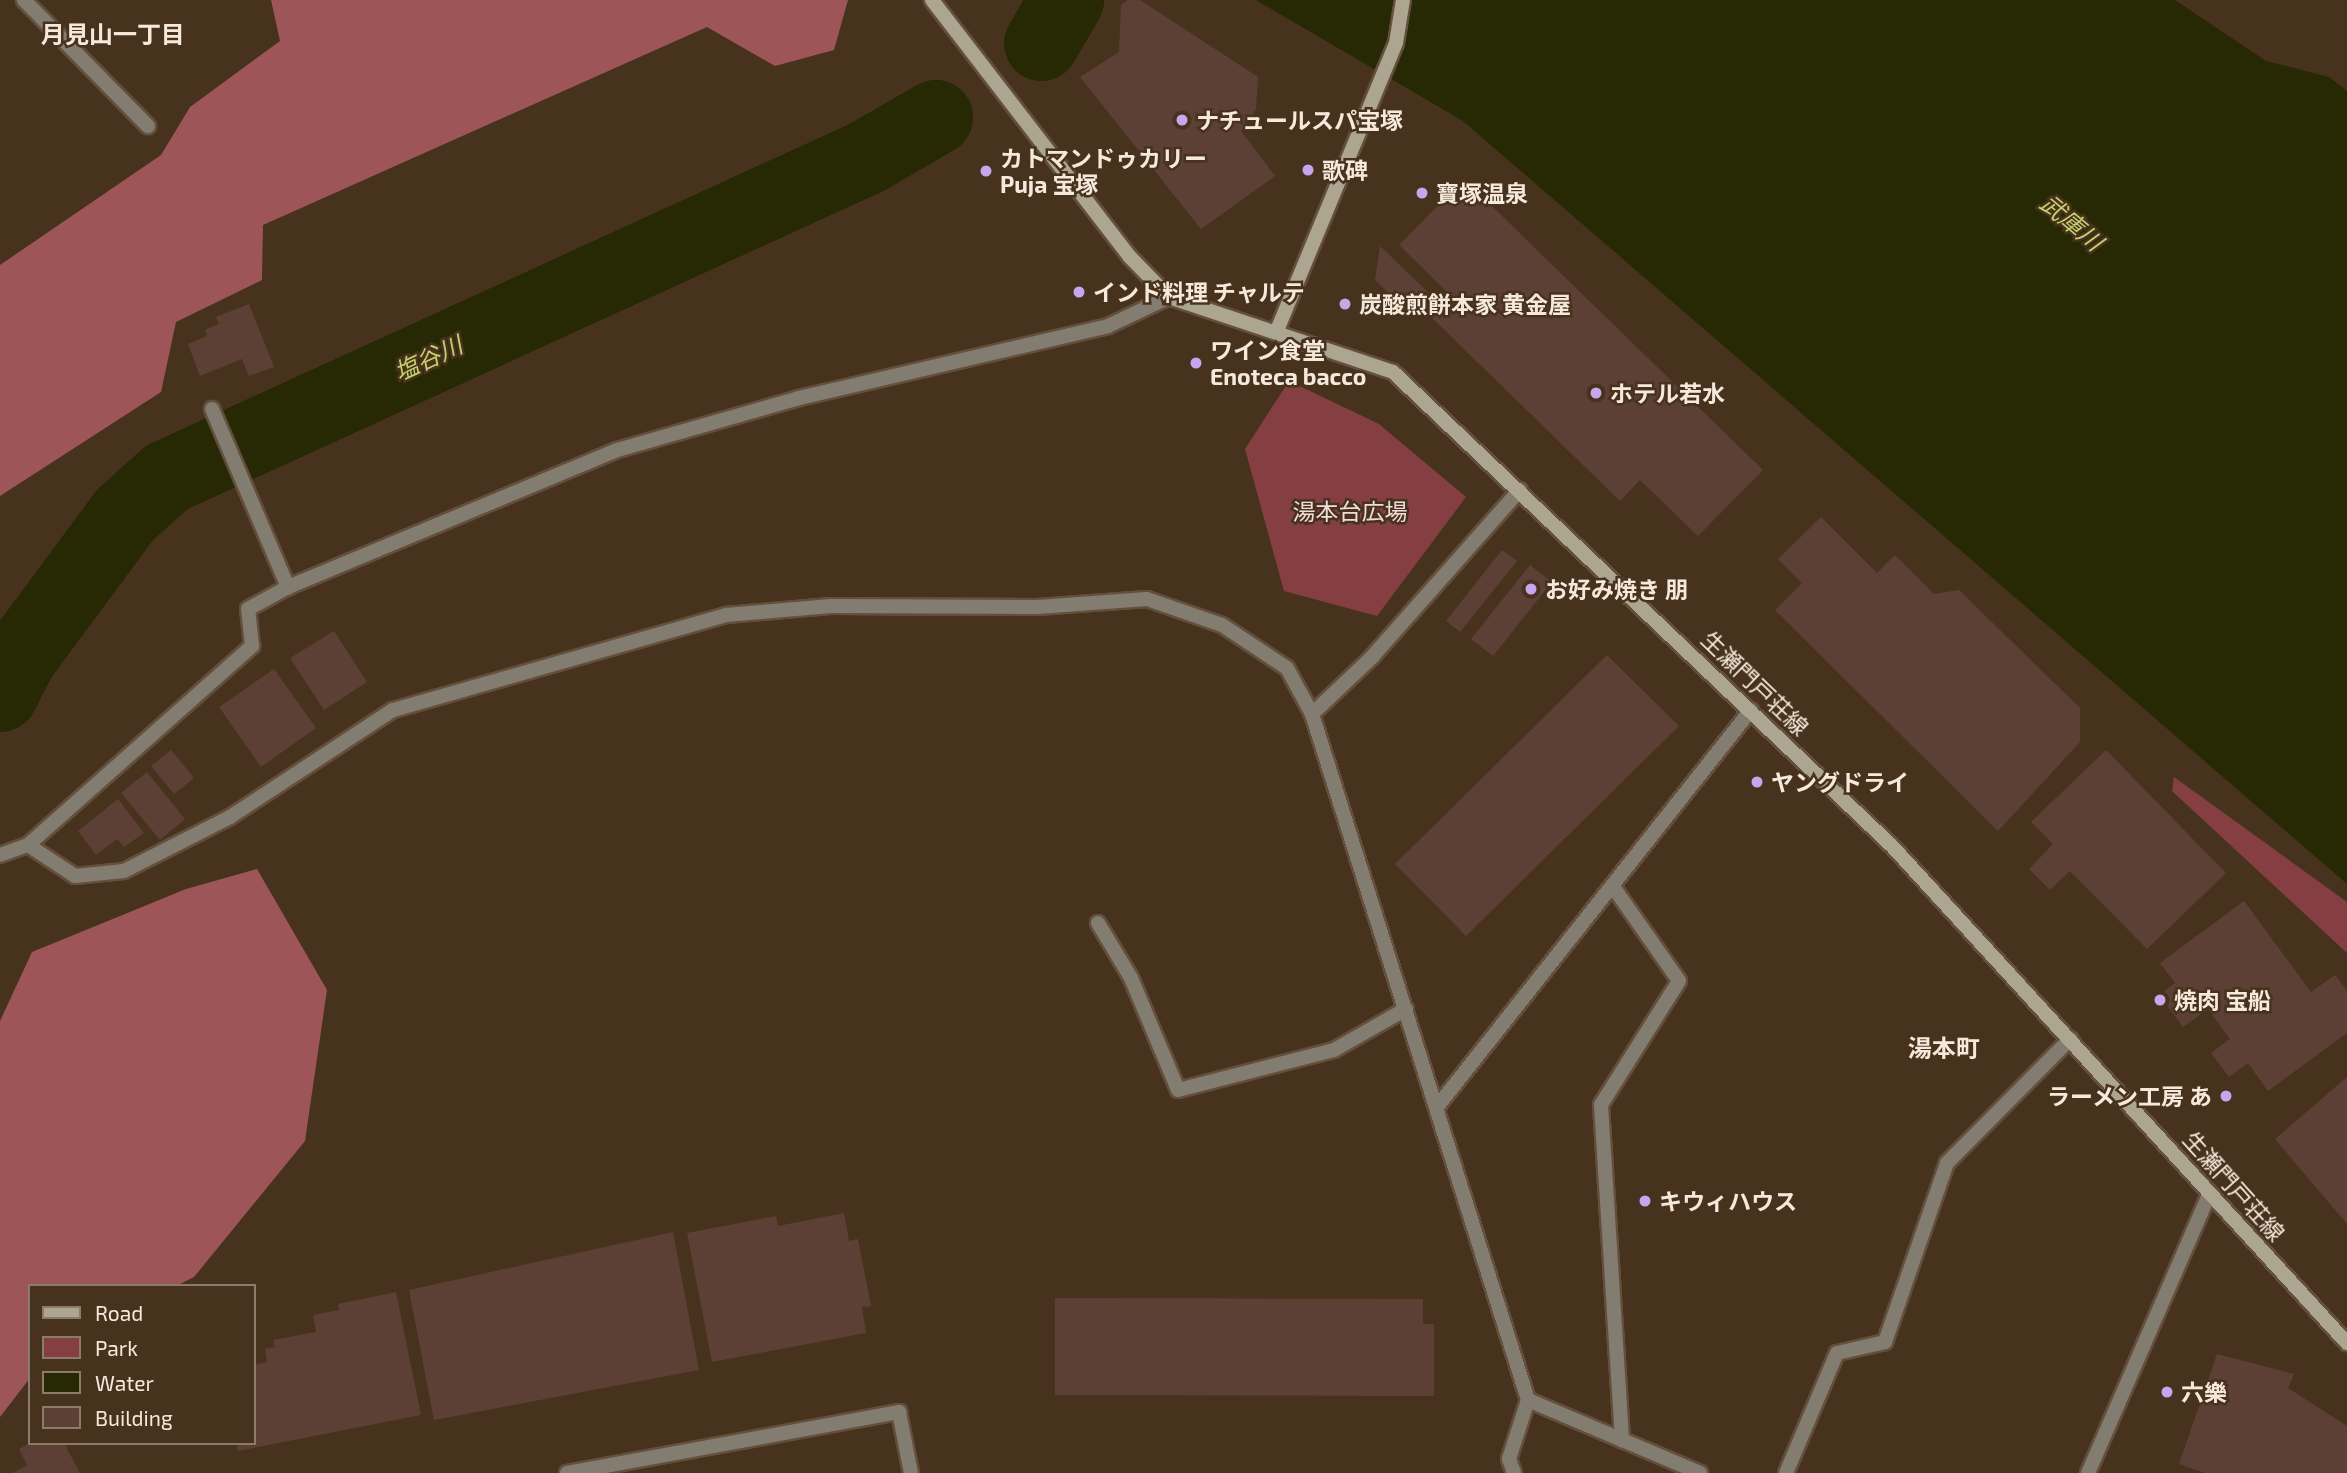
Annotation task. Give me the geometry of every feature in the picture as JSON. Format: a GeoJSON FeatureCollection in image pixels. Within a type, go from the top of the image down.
{"type":"FeatureCollection","features":[{"type":"Feature","properties":{"kind":"main road","name":"生瀬門戸荘線"},"geometry":{"type":"LineString","coordinates":[[932,0],[1169,297],[1210,316],[1278,328],[1393,372],[1892,846],[2347,1343]]}},
{"type":"Feature","properties":{"kind":"main road"},"geometry":{"type":"LineString","coordinates":[[1278,328],[1396,43],[1404,0]]}},
{"type":"Feature","properties":{"kind":"street"},"geometry":{"type":"LineString","coordinates":[[24,0],[148,126]]}},
{"type":"Feature","properties":{"kind":"street"},"geometry":{"type":"LineString","coordinates":[[0,855],[28,845],[252,646],[248,609],[288,587],[617,450],[799,398],[1108,326],[1169,297]]}},
{"type":"Feature","properties":{"kind":"street"},"geometry":{"type":"LineString","coordinates":[[212,409],[288,587]]}},
{"type":"Feature","properties":{"kind":"street"},"geometry":{"type":"LineString","coordinates":[[1311,714],[1372,657],[1520,490]]}},
{"type":"Feature","properties":{"kind":"street"},"geometry":{"type":"LineString","coordinates":[[28,845],[75,876],[124,871],[230,817],[393,710],[726,615],[831,606],[1038,607],[1147,599],[1222,625],[1287,668],[1311,714],[1528,1400],[1509,1459],[1514,1473]]}},
{"type":"Feature","properties":{"kind":"street"},"geometry":{"type":"LineString","coordinates":[[1437,1107],[1614,888],[1751,710]]}},
{"type":"Feature","properties":{"kind":"street"},"geometry":{"type":"LineString","coordinates":[[1614,888],[1679,981],[1601,1105],[1622,1440]]}},
{"type":"Feature","properties":{"kind":"street"},"geometry":{"type":"LineString","coordinates":[[1098,923],[1131,978],[1178,1090],[1334,1050],[1406,1009]]}},
{"type":"Feature","properties":{"kind":"street"},"geometry":{"type":"LineString","coordinates":[[1786,1473],[1838,1353],[1885,1342],[1947,1163],[2070,1039]]}},
{"type":"Feature","properties":{"kind":"street"},"geometry":{"type":"LineString","coordinates":[[2088,1473],[2210,1193]]}},
{"type":"Feature","properties":{"kind":"street"},"geometry":{"type":"LineString","coordinates":[[1528,1400],[1700,1473]]}},
{"type":"Feature","properties":{"kind":"street"},"geometry":{"type":"LineString","coordinates":[[567,1473],[898,1412],[911,1473]]}},
{"type":"Feature","properties":{"kind":"green space","name":"湯本台広場"},"geometry":{"type":"Polygon","coordinates":[[[1289,381],[1379,424],[1466,497],[1377,616],[1284,591],[1245,449],[1289,381]]]}},
{"type":"Feature","properties":{"kind":"green space"},"geometry":{"type":"Polygon","coordinates":[[[2174,777],[2347,902],[2347,953],[2172,791],[2174,777]]]}},
{"type":"Feature","properties":{"kind":"shaded area"},"geometry":{"type":"Polygon","coordinates":[[[271,0],[848,0],[834,50],[775,66],[707,27],[263,225],[262,280],[176,322],[161,392],[0,496],[0,265],[161,155],[190,107],[280,41],[271,0]]]}},
{"type":"Feature","properties":{"kind":"shaded area"},"geometry":{"type":"Polygon","coordinates":[[[257,869],[327,990],[305,1141],[194,1277],[180,1284],[28,1284],[28,1381],[0,1417],[0,1021],[32,952],[186,889],[257,869]]]}},
{"type":"Feature","properties":{"kind":"water","name":"武庫川"},"geometry":{"type":"Polygon","coordinates":[[[1256,0],[2175,0],[2266,61],[2329,77],[2347,91],[2347,884],[1463,121],[1256,0]]]}},
{"type":"Feature","properties":{"kind":"building","name":"ナチュールスパ宝塚"},"geometry":{"type":"Polygon","coordinates":[[[1128,0],[1140,0],[1258,77],[1256,109],[1241,131],[1275,176],[1201,229],[1080,77],[1119,52],[1121,5],[1128,0]]]}},
{"type":"Feature","properties":{"kind":"building","name":"ホテル若水"},"geometry":{"type":"Polygon","coordinates":[[[1464,179],[1763,470],[1698,536],[1640,480],[1620,501],[1430,316],[1450,295],[1399,245],[1464,179]]]}},
{"type":"Feature","properties":{"kind":"building"},"geometry":{"type":"Polygon","coordinates":[[[1380,246],[1434,298],[1414,318],[1375,280],[1380,246]]]}},
{"type":"Feature","properties":{"kind":"building"},"geometry":{"type":"Polygon","coordinates":[[[249,304],[274,367],[249,376],[242,359],[200,376],[188,344],[207,336],[205,330],[219,324],[216,317],[249,304]]]}},
{"type":"Feature","properties":{"kind":"building"},"geometry":{"type":"Polygon","coordinates":[[[1821,517],[1877,573],[1895,555],[1934,594],[1959,590],[2080,708],[2080,742],[1998,831],[1775,610],[1802,583],[1778,559],[1821,517]]]}},
{"type":"Feature","properties":{"kind":"building"},"geometry":{"type":"Polygon","coordinates":[[[1502,550],[1517,561],[1460,632],[1446,621],[1502,550]]]}},
{"type":"Feature","properties":{"kind":"building"},"geometry":{"type":"Polygon","coordinates":[[[1530,565],[1552,582],[1493,656],[1471,639],[1530,565]]]}},
{"type":"Feature","properties":{"kind":"building"},"geometry":{"type":"Polygon","coordinates":[[[334,631],[367,682],[324,710],[290,658],[334,631]]]}},
{"type":"Feature","properties":{"kind":"building"},"geometry":{"type":"Polygon","coordinates":[[[1607,655],[1679,726],[1466,936],[1395,864],[1607,655]]]}},
{"type":"Feature","properties":{"kind":"building"},"geometry":{"type":"Polygon","coordinates":[[[274,669],[316,728],[261,767],[219,707],[274,669]]]}},
{"type":"Feature","properties":{"kind":"building"},"geometry":{"type":"Polygon","coordinates":[[[171,750],[194,778],[174,794],[151,766],[171,750]]]}},
{"type":"Feature","properties":{"kind":"building"},"geometry":{"type":"Polygon","coordinates":[[[2106,750],[2226,873],[2147,949],[2070,871],[2050,890],[2029,869],[2053,844],[2031,822],[2106,750]]]}},
{"type":"Feature","properties":{"kind":"building"},"geometry":{"type":"Polygon","coordinates":[[[147,772],[185,819],[160,840],[121,793],[147,772]]]}},
{"type":"Feature","properties":{"kind":"building"},"geometry":{"type":"Polygon","coordinates":[[[118,799],[144,833],[124,847],[117,839],[96,855],[78,831],[118,799]]]}},
{"type":"Feature","properties":{"kind":"building"},"geometry":{"type":"Polygon","coordinates":[[[2244,901],[2311,992],[2335,975],[2347,991],[2347,1033],[2268,1091],[2248,1063],[2229,1077],[2211,1053],[2230,1039],[2208,1009],[2183,1027],[2159,995],[2175,983],[2160,963],[2244,901]]]}},
{"type":"Feature","properties":{"kind":"building"},"geometry":{"type":"Polygon","coordinates":[[[2347,1077],[2347,1224],[2275,1139],[2347,1077]]]}},
{"type":"Feature","properties":{"kind":"building"},"geometry":{"type":"Polygon","coordinates":[[[844,1213],[849,1241],[858,1239],[871,1306],[862,1307],[866,1333],[712,1362],[687,1233],[776,1216],[778,1226],[844,1213]]]}},
{"type":"Feature","properties":{"kind":"building"},"geometry":{"type":"Polygon","coordinates":[[[673,1232],[699,1370],[434,1420],[409,1290],[673,1232]]]}},
{"type":"Feature","properties":{"kind":"building"},"geometry":{"type":"Polygon","coordinates":[[[396,1292],[421,1415],[238,1451],[236,1445],[256,1445],[256,1365],[267,1362],[265,1349],[275,1347],[273,1340],[316,1332],[313,1315],[339,1310],[338,1304],[396,1292]]]}},
{"type":"Feature","properties":{"kind":"building"},"geometry":{"type":"Polygon","coordinates":[[[1055,1298],[1423,1299],[1423,1324],[1434,1324],[1434,1396],[1055,1395],[1055,1298]]]}},
{"type":"Feature","properties":{"kind":"building"},"geometry":{"type":"Polygon","coordinates":[[[2217,1354],[2294,1374],[2288,1388],[2347,1426],[2347,1473],[2205,1473],[2179,1464],[2217,1354]]]}},
{"type":"Feature","properties":{"kind":"building"},"geometry":{"type":"Polygon","coordinates":[[[28,1444],[65,1445],[80,1473],[13,1473],[27,1465],[19,1449],[28,1444]]]}},
{"type":"Feature","properties":{"kind":"waterway","name":"塩谷川"},"geometry":{"type":"LineString","coordinates":[[1041,43],[1066,0]]}},
{"type":"Feature","properties":{"kind":"waterway","name":"塩谷川"},"geometry":{"type":"LineString","coordinates":[[0,694],[19,657],[124,515],[166,477],[866,157],[935,117]]}},
{"type":"Feature","properties":{"kind":"place","name":"ナチュールスパ宝塚"},"geometry":{"type":"Point","coordinates":[1182,120]}},
{"type":"Feature","properties":{"kind":"place","name":"歌碑"},"geometry":{"type":"Point","coordinates":[1308,170]}},
{"type":"Feature","properties":{"kind":"place","name":"カトマンドゥカリー Puja 宝塚"},"geometry":{"type":"Point","coordinates":[986,171]}},
{"type":"Feature","properties":{"kind":"place","name":"寶塚温泉"},"geometry":{"type":"Point","coordinates":[1422,193]}},
{"type":"Feature","properties":{"kind":"place","name":"インド料理 チャルテ"},"geometry":{"type":"Point","coordinates":[1079,292]}},
{"type":"Feature","properties":{"kind":"place","name":"炭酸煎餅本家 黄金屋"},"geometry":{"type":"Point","coordinates":[1345,304]}},
{"type":"Feature","properties":{"kind":"place","name":"ワイン食堂 Enoteca bacco"},"geometry":{"type":"Point","coordinates":[1196,363]}},
{"type":"Feature","properties":{"kind":"place","name":"ホテル若水"},"geometry":{"type":"Point","coordinates":[1596,393]}},
{"type":"Feature","properties":{"kind":"place","name":"お好み焼き 朋"},"geometry":{"type":"Point","coordinates":[1531,589]}},
{"type":"Feature","properties":{"kind":"place","name":"ヤングドライ"},"geometry":{"type":"Point","coordinates":[1757,782]}},
{"type":"Feature","properties":{"kind":"place","name":"焼肉 宝船"},"geometry":{"type":"Point","coordinates":[2160,1000]}},
{"type":"Feature","properties":{"kind":"place","name":"ラーメン工房 あ"},"geometry":{"type":"Point","coordinates":[2226,1096]}},
{"type":"Feature","properties":{"kind":"place","name":"キウィハウス"},"geometry":{"type":"Point","coordinates":[1645,1201]}},
{"type":"Feature","properties":{"kind":"place","name":"六樂"},"geometry":{"type":"Point","coordinates":[2167,1392]}},
{"type":"Feature","properties":{"kind":"district","name":"月見山一丁目"},"geometry":{"type":"Point","coordinates":[113,34]}},
{"type":"Feature","properties":{"kind":"district","name":"湯本町"},"geometry":{"type":"Point","coordinates":[1944,1048]}}]}
